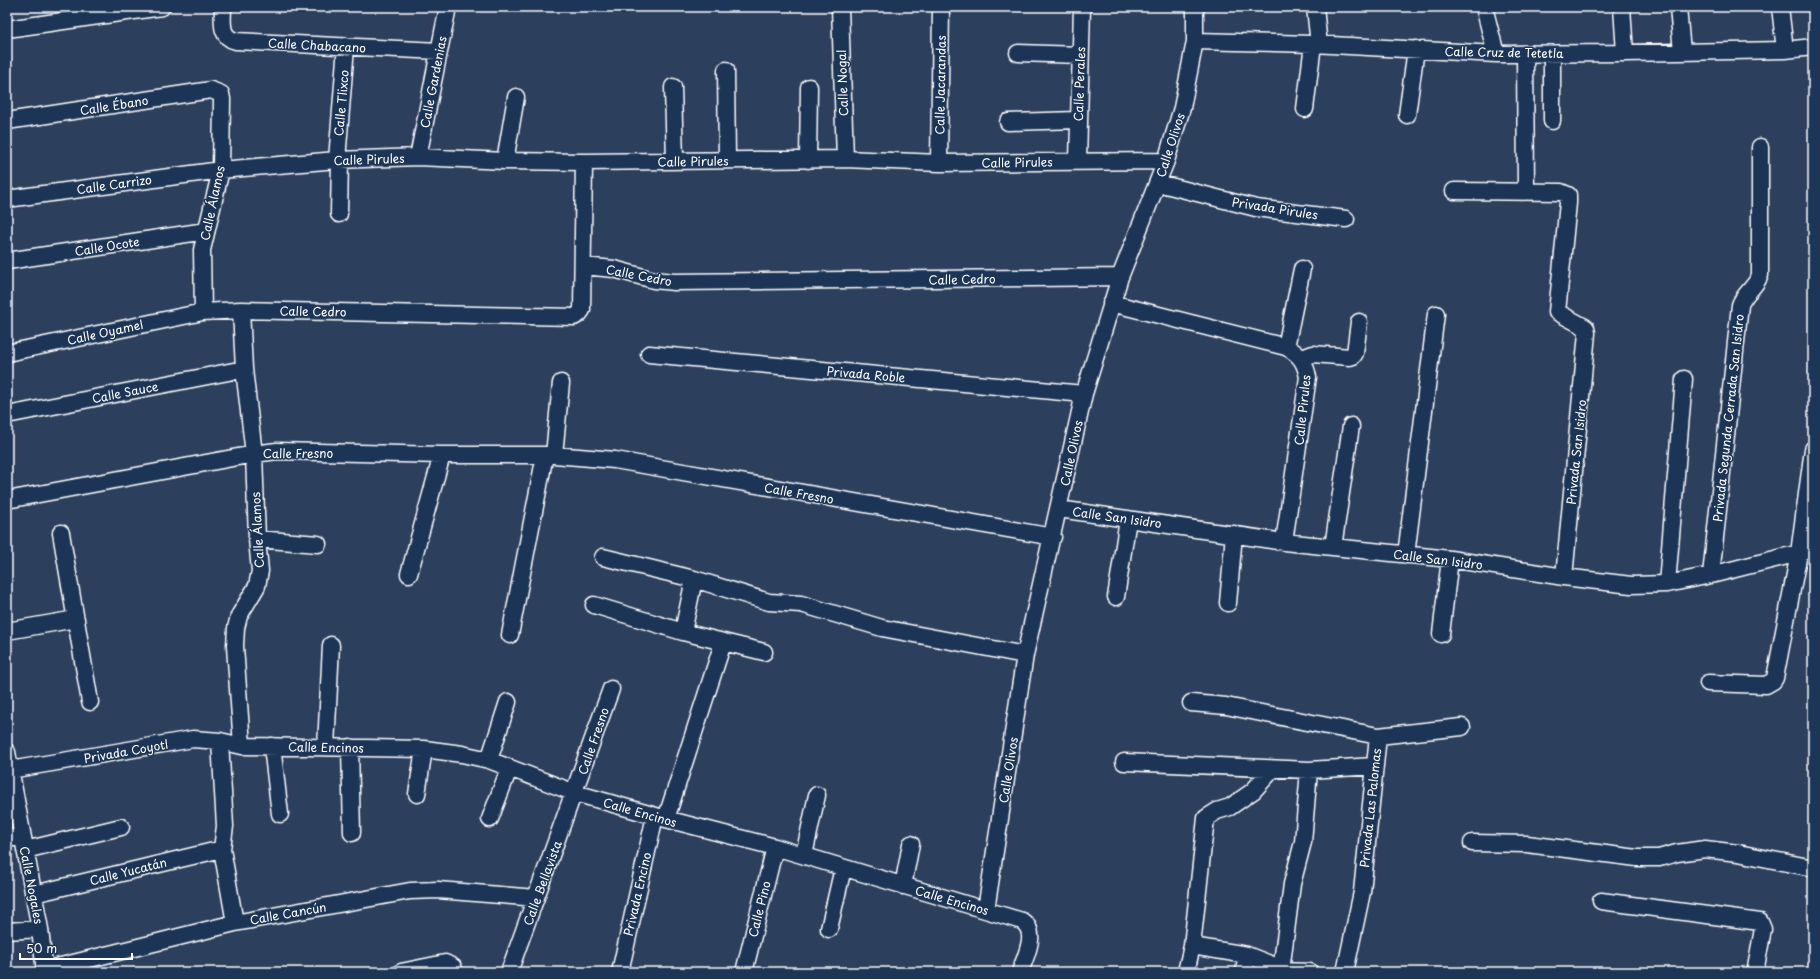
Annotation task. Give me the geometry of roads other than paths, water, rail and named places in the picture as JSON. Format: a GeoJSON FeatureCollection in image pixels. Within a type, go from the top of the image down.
{"type":"FeatureCollection","features":[{"type":"Feature","properties":{"kind":"street"},"geometry":{"type":"LineString","coordinates":[[7,28],[53,14],[158,7]]}},
{"type":"Feature","properties":{"kind":"street","name":"Calle Chabacano"},"geometry":{"type":"LineString","coordinates":[[223,7],[223,28],[227,37],[232,40],[438,51]]}},
{"type":"Feature","properties":{"kind":"street","name":"Calle Gardenias"},"geometry":{"type":"LineString","coordinates":[[418,157],[448,7]]}},
{"type":"Feature","properties":{"kind":"street","name":"Calle Nogal"},"geometry":{"type":"LineString","coordinates":[[840,7],[845,160]]}},
{"type":"Feature","properties":{"kind":"street","name":"Calle Jacarandas"},"geometry":{"type":"LineString","coordinates":[[939,163],[941,7]]}},
{"type":"Feature","properties":{"kind":"street","name":"Calle Perales"},"geometry":{"type":"LineString","coordinates":[[1078,161],[1082,7]]}},
{"type":"Feature","properties":{"kind":"street","name":"Calle Olivos"},"geometry":{"type":"LineString","coordinates":[[986,910],[1026,655],[1084,394],[1120,277],[1166,162],[1182,108],[1195,41],[1195,7]]}},
{"type":"Feature","properties":{"kind":"street"},"geometry":{"type":"LineString","coordinates":[[1305,109],[1316,44],[1315,7]]}},
{"type":"Feature","properties":{"kind":"street"},"geometry":{"type":"LineString","coordinates":[[1484,7],[1496,54]]}},
{"type":"Feature","properties":{"kind":"street"},"geometry":{"type":"LineString","coordinates":[[1622,7],[1625,53]]}},
{"type":"Feature","properties":{"kind":"street"},"geometry":{"type":"LineString","coordinates":[[1678,7],[1682,52]]}},
{"type":"Feature","properties":{"kind":"street"},"geometry":{"type":"LineString","coordinates":[[1780,7],[1785,50]]}},
{"type":"Feature","properties":{"kind":"street","name":"Calle Cruz de Tetetla"},"geometry":{"type":"LineString","coordinates":[[1195,41],[1316,44],[1496,54],[1785,50],[1813,47]]}},
{"type":"Feature","properties":{"kind":"street","name":"Calle Tlixco"},"geometry":{"type":"LineString","coordinates":[[339,214],[338,160],[346,46]]}},
{"type":"Feature","properties":{"kind":"street"},"geometry":{"type":"LineString","coordinates":[[1407,114],[1416,49]]}},
{"type":"Feature","properties":{"kind":"street"},"geometry":{"type":"LineString","coordinates":[[1018,53],[1080,55]]}},
{"type":"Feature","properties":{"kind":"street"},"geometry":{"type":"LineString","coordinates":[[1454,191],[1526,191],[1525,54]]}},
{"type":"Feature","properties":{"kind":"street"},"geometry":{"type":"LineString","coordinates":[[1552,54],[1552,121]]}},
{"type":"Feature","properties":{"kind":"street"},"geometry":{"type":"LineString","coordinates":[[726,70],[727,160]]}},
{"type":"Feature","properties":{"kind":"street"},"geometry":{"type":"LineString","coordinates":[[673,87],[675,162]]}},
{"type":"Feature","properties":{"kind":"street"},"geometry":{"type":"LineString","coordinates":[[808,160],[809,87]]}},
{"type":"Feature","properties":{"kind":"street","name":"Calle Ébano"},"geometry":{"type":"LineString","coordinates":[[7,121],[211,90],[221,94]]}},
{"type":"Feature","properties":{"kind":"street","name":"Calle Álamos"},"geometry":{"type":"LineString","coordinates":[[203,312],[202,250],[221,170],[221,94]]}},
{"type":"Feature","properties":{"kind":"street"},"geometry":{"type":"LineString","coordinates":[[505,161],[516,97]]}},
{"type":"Feature","properties":{"kind":"street"},"geometry":{"type":"LineString","coordinates":[[1008,122],[1078,120]]}},
{"type":"Feature","properties":{"kind":"street","name":"Privada Segunda Cerrada San Isidro"},"geometry":{"type":"LineString","coordinates":[[1711,575],[1740,305],[1743,298],[1758,283],[1760,275],[1760,147]]}},
{"type":"Feature","properties":{"kind":"street","name":"Calle Pirules"},"geometry":{"type":"LineString","coordinates":[[221,170],[338,160],[418,157],[505,161],[584,162],[845,160],[939,163],[1078,161],[1166,162]]}},
{"type":"Feature","properties":{"kind":"street"},"geometry":{"type":"LineString","coordinates":[[583,266],[584,162]]}},
{"type":"Feature","properties":{"kind":"street","name":"Calle Carrizo"},"geometry":{"type":"LineString","coordinates":[[7,199],[221,170]]}},
{"type":"Feature","properties":{"kind":"street","name":"Privada Pirules"},"geometry":{"type":"LineString","coordinates":[[1158,183],[1256,208],[1346,219]]}},
{"type":"Feature","properties":{"kind":"street","name":"Privada San Isidro"},"geometry":{"type":"LineString","coordinates":[[1526,191],[1561,192],[1568,195],[1557,308],[1560,314],[1586,328],[1587,333],[1564,577]]}},
{"type":"Feature","properties":{"kind":"street","name":"Calle Ocote"},"geometry":{"type":"LineString","coordinates":[[7,261],[206,231]]}},
{"type":"Feature","properties":{"kind":"street","name":"Calle Cedro"},"geometry":{"type":"LineString","coordinates":[[203,312],[240,310],[574,317],[582,310],[583,266],[614,268],[654,280],[674,282],[1120,277]]}},
{"type":"Feature","properties":{"kind":"street"},"geometry":{"type":"LineString","coordinates":[[1286,346],[1302,269]]}},
{"type":"Feature","properties":{"kind":"street","name":"Calle Pirules"},"geometry":{"type":"LineString","coordinates":[[1112,302],[1286,346],[1302,358],[1308,377],[1284,542]]}},
{"type":"Feature","properties":{"kind":"street","name":"Calle Álamos"},"geometry":{"type":"LineString","coordinates":[[240,310],[244,369],[254,454],[257,539],[260,571],[257,586],[239,616],[236,628],[235,646],[242,746]]}},
{"type":"Feature","properties":{"kind":"street","name":"Calle Oyamel"},"geometry":{"type":"LineString","coordinates":[[7,353],[203,312]]}},
{"type":"Feature","properties":{"kind":"street"},"geometry":{"type":"LineString","coordinates":[[1406,555],[1436,314]]}},
{"type":"Feature","properties":{"kind":"street"},"geometry":{"type":"LineString","coordinates":[[1302,358],[1313,354],[1353,356],[1355,353],[1359,322]]}},
{"type":"Feature","properties":{"kind":"street","name":"Privada Roble"},"geometry":{"type":"LineString","coordinates":[[649,354],[1084,394]]}},
{"type":"Feature","properties":{"kind":"street","name":"Calle Sauce"},"geometry":{"type":"LineString","coordinates":[[7,415],[244,369]]}},
{"type":"Feature","properties":{"kind":"street"},"geometry":{"type":"LineString","coordinates":[[1667,584],[1684,379]]}},
{"type":"Feature","properties":{"kind":"street"},"geometry":{"type":"LineString","coordinates":[[510,636],[549,455],[561,383]]}},
{"type":"Feature","properties":{"kind":"street"},"geometry":{"type":"LineString","coordinates":[[1333,547],[1351,426]]}},
{"type":"Feature","properties":{"kind":"street"},"geometry":{"type":"LineString","coordinates":[[1708,682],[1761,685],[1773,681],[1799,553],[1813,449]]}},
{"type":"Feature","properties":{"kind":"street","name":"Calle Fresno"},"geometry":{"type":"LineString","coordinates":[[7,500],[277,451],[442,455],[549,455],[615,460],[660,467],[810,495],[1053,537]]}},
{"type":"Feature","properties":{"kind":"street"},"geometry":{"type":"LineString","coordinates":[[409,574],[442,455]]}},
{"type":"Feature","properties":{"kind":"street","name":"Calle San Isidro"},"geometry":{"type":"LineString","coordinates":[[1059,509],[1284,542],[1450,559],[1564,577],[1632,585],[1667,584],[1711,575],[1799,553],[1813,545]]}},
{"type":"Feature","properties":{"kind":"street"},"geometry":{"type":"LineString","coordinates":[[1116,597],[1128,519]]}},
{"type":"Feature","properties":{"kind":"street"},"geometry":{"type":"LineString","coordinates":[[61,533],[90,702]]}},
{"type":"Feature","properties":{"kind":"street"},"geometry":{"type":"LineString","coordinates":[[1228,603],[1234,534]]}},
{"type":"Feature","properties":{"kind":"street"},"geometry":{"type":"LineString","coordinates":[[257,539],[318,544]]}},
{"type":"Feature","properties":{"kind":"street"},"geometry":{"type":"LineString","coordinates":[[603,557],[694,579],[769,602],[801,604],[882,628],[1026,655]]}},
{"type":"Feature","properties":{"kind":"street"},"geometry":{"type":"LineString","coordinates":[[1441,634],[1450,559]]}},
{"type":"Feature","properties":{"kind":"street"},"geometry":{"type":"LineString","coordinates":[[683,632],[694,579]]}},
{"type":"Feature","properties":{"kind":"street"},"geometry":{"type":"LineString","coordinates":[[594,605],[683,632],[764,652]]}},
{"type":"Feature","properties":{"kind":"street"},"geometry":{"type":"LineString","coordinates":[[7,631],[76,620]]}},
{"type":"Feature","properties":{"kind":"street","name":"Privada Encino"},"geometry":{"type":"LineString","coordinates":[[620,972],[661,818],[723,643]]}},
{"type":"Feature","properties":{"kind":"street"},"geometry":{"type":"LineString","coordinates":[[326,747],[331,645]]}},
{"type":"Feature","properties":{"kind":"street","name":"Calle Fresno"},"geometry":{"type":"LineString","coordinates":[[575,793],[611,689]]}},
{"type":"Feature","properties":{"kind":"street"},"geometry":{"type":"LineString","coordinates":[[489,760],[508,702]]}},
{"type":"Feature","properties":{"kind":"street","name":"Privada Las Palomas"},"geometry":{"type":"LineString","coordinates":[[1191,702],[1226,706],[1378,736],[1362,892],[1345,972]]}},
{"type":"Feature","properties":{"kind":"street"},"geometry":{"type":"LineString","coordinates":[[1378,736],[1462,727]]}},
{"type":"Feature","properties":{"kind":"street","name":"Privada Coyotl"},"geometry":{"type":"LineString","coordinates":[[8,758],[193,739],[220,740],[242,746]]}},
{"type":"Feature","properties":{"kind":"street"},"geometry":{"type":"LineString","coordinates":[[220,740],[225,826],[222,849],[235,923]]}},
{"type":"Feature","properties":{"kind":"street","name":"Calle Encinos"},"geometry":{"type":"LineString","coordinates":[[242,746],[424,749],[462,754],[489,760],[575,793],[661,818],[775,847],[1022,921],[1027,924],[1030,929],[1030,941],[1020,972]]}},
{"type":"Feature","properties":{"kind":"street"},"geometry":{"type":"LineString","coordinates":[[272,746],[280,814]]}},
{"type":"Feature","properties":{"kind":"street"},"geometry":{"type":"LineString","coordinates":[[350,747],[352,833]]}},
{"type":"Feature","properties":{"kind":"street"},"geometry":{"type":"LineString","coordinates":[[417,794],[424,749]]}},
{"type":"Feature","properties":{"kind":"street","name":"Calle Nogales"},"geometry":{"type":"LineString","coordinates":[[8,758],[34,894],[45,971]]}},
{"type":"Feature","properties":{"kind":"street"},"geometry":{"type":"LineString","coordinates":[[1124,762],[1309,770],[1374,766]]}},
{"type":"Feature","properties":{"kind":"street"},"geometry":{"type":"LineString","coordinates":[[490,819],[509,768]]}},
{"type":"Feature","properties":{"kind":"street"},"geometry":{"type":"LineString","coordinates":[[1186,972],[1192,946],[1206,818],[1217,811],[1230,807],[1253,791],[1273,769]]}},
{"type":"Feature","properties":{"kind":"street"},"geometry":{"type":"LineString","coordinates":[[1273,969],[1303,842],[1309,770]]}},
{"type":"Feature","properties":{"kind":"street","name":"Calle Bellavista"},"geometry":{"type":"LineString","coordinates":[[509,972],[575,793]]}},
{"type":"Feature","properties":{"kind":"street"},"geometry":{"type":"LineString","coordinates":[[804,856],[817,795]]}},
{"type":"Feature","properties":{"kind":"street"},"geometry":{"type":"LineString","coordinates":[[7,838],[24,844],[121,827]]}},
{"type":"Feature","properties":{"kind":"street"},"geometry":{"type":"LineString","coordinates":[[1472,843],[1527,844],[1637,858],[1658,858],[1704,849],[1738,853],[1813,868]]}},
{"type":"Feature","properties":{"kind":"street"},"geometry":{"type":"LineString","coordinates":[[902,886],[911,844]]}},
{"type":"Feature","properties":{"kind":"street","name":"Calle Pino"},"geometry":{"type":"LineString","coordinates":[[744,972],[775,847]]}},
{"type":"Feature","properties":{"kind":"street","name":"Calle Yucatán"},"geometry":{"type":"LineString","coordinates":[[34,894],[222,849]]}},
{"type":"Feature","properties":{"kind":"street"},"geometry":{"type":"LineString","coordinates":[[829,929],[843,868]]}},
{"type":"Feature","properties":{"kind":"street","name":"Calle Cancún"},"geometry":{"type":"LineString","coordinates":[[45,971],[235,923],[410,891],[438,890],[536,898]]}},
{"type":"Feature","properties":{"kind":"street"},"geometry":{"type":"LineString","coordinates":[[1601,901],[1757,921],[1762,924],[1763,929],[1755,972]]}},
{"type":"Feature","properties":{"kind":"street"},"geometry":{"type":"LineString","coordinates":[[7,931],[40,929]]}},
{"type":"Feature","properties":{"kind":"street"},"geometry":{"type":"LineString","coordinates":[[1192,946],[1247,955],[1273,969],[1310,972]]}},
{"type":"Feature","properties":{"kind":"street"},"geometry":{"type":"LineString","coordinates":[[1244,972],[1247,955]]}},
{"type":"Feature","properties":{"kind":"street"},"geometry":{"type":"LineString","coordinates":[[401,972],[445,963],[453,967],[455,972]]}}]}
